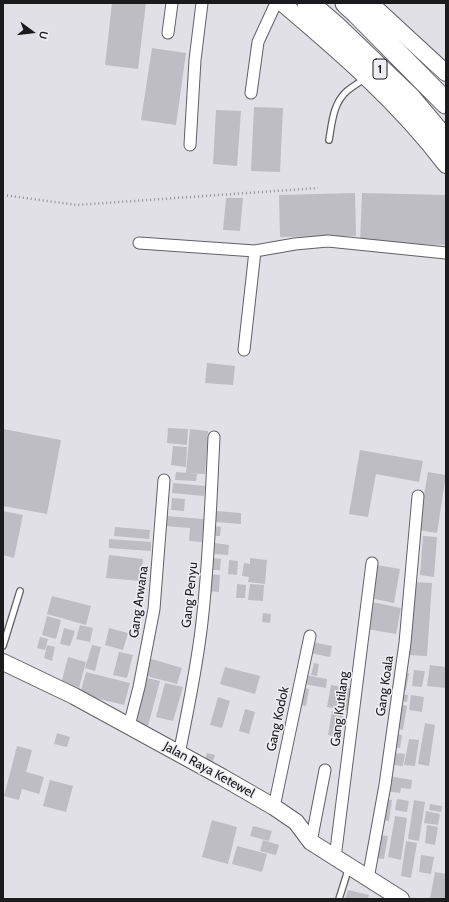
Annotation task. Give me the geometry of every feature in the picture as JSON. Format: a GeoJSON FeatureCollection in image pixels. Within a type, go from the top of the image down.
{"type":"FeatureCollection","features":[{"type":"Feature","properties":{"kind":"highway","name":"1"},"geometry":{"type":"LineString","coordinates":[[308,3],[336,27],[409,97],[435,135]]}},
{"type":"Feature","properties":{"kind":"highway","name":"1"},"geometry":{"type":"LineString","coordinates":[[346,3],[357,12],[446,103]]}},
{"type":"Feature","properties":{"kind":"street"},"geometry":{"type":"LineString","coordinates":[[168,33],[172,3]]}},
{"type":"Feature","properties":{"kind":"street"},"geometry":{"type":"LineString","coordinates":[[190,145],[195,60],[202,3]]}},
{"type":"Feature","properties":{"kind":"street"},"geometry":{"type":"LineString","coordinates":[[250,93],[258,42],[276,3]]}},
{"type":"Feature","properties":{"kind":"street"},"geometry":{"type":"LineString","coordinates":[[282,3],[435,135],[446,165]]}},
{"type":"Feature","properties":{"kind":"street"},"geometry":{"type":"LineString","coordinates":[[370,3],[446,73]]}},
{"type":"Feature","properties":{"kind":"street"},"geometry":{"type":"LineString","coordinates":[[139,243],[255,251],[295,244],[328,241],[446,253]]}},
{"type":"Feature","properties":{"kind":"street"},"geometry":{"type":"LineString","coordinates":[[244,350],[255,251]]}},
{"type":"Feature","properties":{"kind":"street","name":"Gang Penyu"},"geometry":{"type":"LineString","coordinates":[[179,754],[195,675],[202,623],[207,566],[214,437]]}},
{"type":"Feature","properties":{"kind":"street","name":"Gang Arwana"},"geometry":{"type":"LineString","coordinates":[[130,726],[154,610],[164,480]]}},
{"type":"Feature","properties":{"kind":"street","name":"Gang Koala"},"geometry":{"type":"LineString","coordinates":[[368,879],[385,784],[405,643],[418,496]]}},
{"type":"Feature","properties":{"kind":"street","name":"Gang Kutilang"},"geometry":{"type":"LineString","coordinates":[[335,858],[372,563]]}},
{"type":"Feature","properties":{"kind":"street","name":"Gang Kodok"},"geometry":{"type":"LineString","coordinates":[[274,807],[310,636]]}},
{"type":"Feature","properties":{"kind":"street","name":"Jalan Raya Ketewel"},"geometry":{"type":"LineString","coordinates":[[3,662],[74,696],[274,807],[296,822],[311,842],[401,899]]}},
{"type":"Feature","properties":{"kind":"street"},"geometry":{"type":"LineString","coordinates":[[311,842],[325,770]]}},
{"type":"Feature","properties":{"kind":"lane"},"geometry":{"type":"LineString","coordinates":[[330,140],[335,110],[340,100],[347,91],[357,85],[366,76]]}},
{"type":"Feature","properties":{"kind":"lane"},"geometry":{"type":"LineString","coordinates":[[3,646],[20,591]]}},
{"type":"Feature","properties":{"kind":"lane"},"geometry":{"type":"LineString","coordinates":[[339,899],[349,867]]}},
{"type":"Feature","properties":{"kind":"path"},"geometry":{"type":"LineString","coordinates":[[3,195],[77,205],[318,188]]}},
{"type":"Feature","properties":{"kind":"building"},"geometry":{"type":"Polygon","coordinates":[[[112,3],[146,3],[138,69],[105,65],[112,3]]]}},
{"type":"Feature","properties":{"kind":"building"},"geometry":{"type":"Polygon","coordinates":[[[152,48],[186,53],[176,125],[141,120],[152,48]]]}},
{"type":"Feature","properties":{"kind":"building"},"geometry":{"type":"Polygon","coordinates":[[[254,107],[283,108],[280,172],[251,171],[254,107]]]}},
{"type":"Feature","properties":{"kind":"building"},"geometry":{"type":"Polygon","coordinates":[[[216,110],[241,111],[237,166],[213,164],[216,110]]]}},
{"type":"Feature","properties":{"kind":"building"},"geometry":{"type":"Polygon","coordinates":[[[355,193],[356,236],[280,237],[279,195],[355,193]]]}},
{"type":"Feature","properties":{"kind":"building"},"geometry":{"type":"Polygon","coordinates":[[[362,193],[446,195],[445,245],[360,243],[362,193]]]}},
{"type":"Feature","properties":{"kind":"building"},"geometry":{"type":"Polygon","coordinates":[[[226,198],[243,198],[240,231],[223,230],[226,198]]]}},
{"type":"Feature","properties":{"kind":"building"},"geometry":{"type":"Polygon","coordinates":[[[207,363],[235,366],[233,385],[205,383],[207,363]]]}},
{"type":"Feature","properties":{"kind":"building"},"geometry":{"type":"Polygon","coordinates":[[[168,428],[188,429],[187,445],[167,443],[168,428]]]}},
{"type":"Feature","properties":{"kind":"building"},"geometry":{"type":"Polygon","coordinates":[[[3,429],[61,440],[47,514],[3,506],[3,429]]]}},
{"type":"Feature","properties":{"kind":"building"},"geometry":{"type":"Polygon","coordinates":[[[190,429],[208,431],[205,474],[186,473],[190,429]]]}},
{"type":"Feature","properties":{"kind":"building"},"geometry":{"type":"Polygon","coordinates":[[[173,446],[187,447],[186,467],[171,465],[173,446]]]}},
{"type":"Feature","properties":{"kind":"building"},"geometry":{"type":"Polygon","coordinates":[[[360,450],[423,461],[419,482],[376,474],[368,517],[349,514],[360,450]]]}},
{"type":"Feature","properties":{"kind":"building"},"geometry":{"type":"Polygon","coordinates":[[[176,472],[197,474],[196,481],[175,480],[176,472]]]}},
{"type":"Feature","properties":{"kind":"building"},"geometry":{"type":"Polygon","coordinates":[[[428,472],[446,475],[437,533],[418,530],[428,472]]]}},
{"type":"Feature","properties":{"kind":"building"},"geometry":{"type":"Polygon","coordinates":[[[173,483],[205,486],[204,496],[172,493],[173,483]]]}},
{"type":"Feature","properties":{"kind":"building"},"geometry":{"type":"Polygon","coordinates":[[[172,498],[185,499],[184,511],[171,510],[172,498]]]}},
{"type":"Feature","properties":{"kind":"building"},"geometry":{"type":"Polygon","coordinates":[[[3,511],[23,515],[14,558],[3,555],[3,511]]]}},
{"type":"Feature","properties":{"kind":"building"},"geometry":{"type":"Polygon","coordinates":[[[216,511],[241,513],[241,524],[215,522],[216,511]]]}},
{"type":"Feature","properties":{"kind":"building"},"geometry":{"type":"Polygon","coordinates":[[[166,516],[204,519],[202,542],[189,541],[190,528],[165,526],[166,516]]]}},
{"type":"Feature","properties":{"kind":"building"},"geometry":{"type":"Polygon","coordinates":[[[213,526],[221,527],[220,536],[212,536],[213,526]]]}},
{"type":"Feature","properties":{"kind":"building"},"geometry":{"type":"Polygon","coordinates":[[[115,527],[150,530],[149,539],[114,536],[115,527]]]}},
{"type":"Feature","properties":{"kind":"building"},"geometry":{"type":"Polygon","coordinates":[[[423,536],[437,537],[434,577],[420,575],[423,536]]]}},
{"type":"Feature","properties":{"kind":"building"},"geometry":{"type":"Polygon","coordinates":[[[109,539],[151,542],[151,551],[109,548],[109,539]]]}},
{"type":"Feature","properties":{"kind":"building"},"geometry":{"type":"Polygon","coordinates":[[[215,543],[229,545],[228,555],[214,554],[215,543]]]}},
{"type":"Feature","properties":{"kind":"building"},"geometry":{"type":"Polygon","coordinates":[[[109,555],[143,559],[141,581],[106,578],[109,555]]]}},
{"type":"Feature","properties":{"kind":"building"},"geometry":{"type":"Polygon","coordinates":[[[213,558],[221,559],[220,570],[212,570],[213,558]]]}},
{"type":"Feature","properties":{"kind":"building"},"geometry":{"type":"Polygon","coordinates":[[[250,558],[267,560],[265,584],[248,582],[249,577],[242,576],[244,563],[250,564],[250,558]]]}},
{"type":"Feature","properties":{"kind":"building"},"geometry":{"type":"Polygon","coordinates":[[[229,560],[238,561],[237,575],[228,574],[229,560]]]}},
{"type":"Feature","properties":{"kind":"building"},"geometry":{"type":"Polygon","coordinates":[[[377,565],[400,569],[394,603],[370,598],[377,565]]]}},
{"type":"Feature","properties":{"kind":"building"},"geometry":{"type":"Polygon","coordinates":[[[210,574],[220,575],[219,592],[208,591],[210,574]]]}},
{"type":"Feature","properties":{"kind":"building"},"geometry":{"type":"Polygon","coordinates":[[[412,582],[432,583],[427,656],[407,655],[412,582]]]}},
{"type":"Feature","properties":{"kind":"building"},"geometry":{"type":"Polygon","coordinates":[[[237,584],[246,585],[245,598],[236,598],[237,584]]]}},
{"type":"Feature","properties":{"kind":"building"},"geometry":{"type":"Polygon","coordinates":[[[250,584],[264,585],[263,601],[248,600],[250,584]]]}},
{"type":"Feature","properties":{"kind":"building"},"geometry":{"type":"Polygon","coordinates":[[[52,596],[91,606],[86,625],[47,614],[52,596]]]}},
{"type":"Feature","properties":{"kind":"building"},"geometry":{"type":"Polygon","coordinates":[[[372,602],[401,608],[396,634],[367,629],[372,602]]]}},
{"type":"Feature","properties":{"kind":"building"},"geometry":{"type":"Polygon","coordinates":[[[263,613],[271,614],[270,623],[262,622],[263,613]]]}},
{"type":"Feature","properties":{"kind":"building"},"geometry":{"type":"Polygon","coordinates":[[[47,616],[61,620],[56,639],[42,635],[47,616]]]}},
{"type":"Feature","properties":{"kind":"building"},"geometry":{"type":"Polygon","coordinates":[[[80,625],[93,628],[90,642],[76,639],[80,625]]]}},
{"type":"Feature","properties":{"kind":"building"},"geometry":{"type":"Polygon","coordinates":[[[64,628],[75,631],[70,646],[60,644],[64,628]]]}},
{"type":"Feature","properties":{"kind":"building"},"geometry":{"type":"Polygon","coordinates":[[[109,628],[128,633],[123,650],[105,645],[109,628]]]}},
{"type":"Feature","properties":{"kind":"building"},"geometry":{"type":"Polygon","coordinates":[[[40,637],[48,639],[45,650],[37,648],[40,637]]]}},
{"type":"Feature","properties":{"kind":"building"},"geometry":{"type":"Polygon","coordinates":[[[312,642],[332,646],[330,657],[310,653],[312,642]]]}},
{"type":"Feature","properties":{"kind":"building"},"geometry":{"type":"Polygon","coordinates":[[[47,645],[55,647],[52,661],[44,658],[47,645]]]}},
{"type":"Feature","properties":{"kind":"building"},"geometry":{"type":"Polygon","coordinates":[[[92,645],[101,647],[95,671],[85,668],[92,645]]]}},
{"type":"Feature","properties":{"kind":"building"},"geometry":{"type":"Polygon","coordinates":[[[119,652],[133,655],[127,678],[113,675],[119,652]]]}},
{"type":"Feature","properties":{"kind":"building"},"geometry":{"type":"Polygon","coordinates":[[[68,657],[86,662],[79,688],[61,684],[68,657]]]}},
{"type":"Feature","properties":{"kind":"building"},"geometry":{"type":"Polygon","coordinates":[[[148,658],[182,668],[177,684],[143,675],[148,658]]]}},
{"type":"Feature","properties":{"kind":"building"},"geometry":{"type":"Polygon","coordinates":[[[314,663],[319,664],[317,676],[311,675],[314,663]]]}},
{"type":"Feature","properties":{"kind":"building"},"geometry":{"type":"Polygon","coordinates":[[[430,665],[446,667],[446,688],[427,686],[430,665]]]}},
{"type":"Feature","properties":{"kind":"building"},"geometry":{"type":"Polygon","coordinates":[[[225,667],[260,676],[255,694],[220,684],[225,667]]]}},
{"type":"Feature","properties":{"kind":"building"},"geometry":{"type":"Polygon","coordinates":[[[414,670],[425,671],[422,687],[412,686],[414,670]]]}},
{"type":"Feature","properties":{"kind":"building"},"geometry":{"type":"Polygon","coordinates":[[[86,672],[130,683],[124,705],[80,694],[86,672]]]}},
{"type":"Feature","properties":{"kind":"building"},"geometry":{"type":"Polygon","coordinates":[[[402,672],[409,673],[406,690],[399,689],[402,672]]]}},
{"type":"Feature","properties":{"kind":"building"},"geometry":{"type":"Polygon","coordinates":[[[305,675],[327,679],[326,688],[304,684],[305,675]]]}},
{"type":"Feature","properties":{"kind":"building"},"geometry":{"type":"Polygon","coordinates":[[[143,677],[160,681],[148,726],[132,721],[143,677]]]}},
{"type":"Feature","properties":{"kind":"building"},"geometry":{"type":"Polygon","coordinates":[[[165,683],[183,687],[173,721],[156,717],[165,683]]]}},
{"type":"Feature","properties":{"kind":"building"},"geometry":{"type":"Polygon","coordinates":[[[331,685],[353,689],[349,711],[327,707],[331,685]]]}},
{"type":"Feature","properties":{"kind":"building"},"geometry":{"type":"Polygon","coordinates":[[[300,687],[309,689],[306,706],[297,704],[300,687]]]}},
{"type":"Feature","properties":{"kind":"building"},"geometry":{"type":"Polygon","coordinates":[[[399,694],[408,695],[407,702],[398,700],[399,694]]]}},
{"type":"Feature","properties":{"kind":"building"},"geometry":{"type":"Polygon","coordinates":[[[411,695],[424,697],[422,712],[409,710],[411,695]]]}},
{"type":"Feature","properties":{"kind":"building"},"geometry":{"type":"Polygon","coordinates":[[[218,697],[230,701],[222,728],[210,725],[218,697]]]}},
{"type":"Feature","properties":{"kind":"building"},"geometry":{"type":"Polygon","coordinates":[[[398,704],[407,706],[403,730],[395,728],[398,704]]]}},
{"type":"Feature","properties":{"kind":"building"},"geometry":{"type":"Polygon","coordinates":[[[245,709],[255,712],[249,734],[239,731],[245,709]]]}},
{"type":"Feature","properties":{"kind":"building"},"geometry":{"type":"Polygon","coordinates":[[[332,711],[344,713],[340,737],[328,735],[332,711]]]}},
{"type":"Feature","properties":{"kind":"building"},"geometry":{"type":"Polygon","coordinates":[[[425,723],[435,725],[429,766],[418,764],[425,723]]]}},
{"type":"Feature","properties":{"kind":"building"},"geometry":{"type":"Polygon","coordinates":[[[57,733],[70,737],[67,747],[54,744],[57,733]]]}},
{"type":"Feature","properties":{"kind":"building"},"geometry":{"type":"Polygon","coordinates":[[[395,734],[402,735],[400,748],[393,747],[395,734]]]}},
{"type":"Feature","properties":{"kind":"building"},"geometry":{"type":"Polygon","coordinates":[[[409,739],[419,740],[415,766],[404,765],[409,739]]]}},
{"type":"Feature","properties":{"kind":"building"},"geometry":{"type":"Polygon","coordinates":[[[17,746],[32,750],[26,772],[44,777],[39,794],[22,789],[19,800],[4,796],[17,746]]]}},
{"type":"Feature","properties":{"kind":"building"},"geometry":{"type":"Polygon","coordinates":[[[207,753],[215,755],[212,765],[204,763],[207,753]]]}},
{"type":"Feature","properties":{"kind":"building"},"geometry":{"type":"Polygon","coordinates":[[[396,753],[405,754],[403,766],[394,765],[396,753]]]}},
{"type":"Feature","properties":{"kind":"building"},"geometry":{"type":"Polygon","coordinates":[[[388,776],[412,780],[411,789],[401,788],[400,793],[385,791],[388,776]]]}},
{"type":"Feature","properties":{"kind":"building"},"geometry":{"type":"Polygon","coordinates":[[[50,780],[73,786],[66,812],[43,806],[50,780]]]}},
{"type":"Feature","properties":{"kind":"building"},"geometry":{"type":"Polygon","coordinates":[[[383,799],[392,800],[389,821],[380,820],[383,799]]]}},
{"type":"Feature","properties":{"kind":"building"},"geometry":{"type":"Polygon","coordinates":[[[397,799],[409,801],[407,812],[395,810],[397,799]]]}},
{"type":"Feature","properties":{"kind":"building"},"geometry":{"type":"Polygon","coordinates":[[[414,800],[425,802],[419,841],[408,839],[414,800]]]}},
{"type":"Feature","properties":{"kind":"building"},"geometry":{"type":"Polygon","coordinates":[[[430,804],[442,806],[441,812],[429,810],[430,804]]]}},
{"type":"Feature","properties":{"kind":"building"},"geometry":{"type":"Polygon","coordinates":[[[426,811],[440,814],[438,825],[424,823],[426,811]]]}},
{"type":"Feature","properties":{"kind":"building"},"geometry":{"type":"Polygon","coordinates":[[[395,816],[407,818],[401,860],[388,857],[395,816]]]}},
{"type":"Feature","properties":{"kind":"building"},"geometry":{"type":"Polygon","coordinates":[[[212,820],[237,827],[228,864],[202,857],[212,820]]]}},
{"type":"Feature","properties":{"kind":"building"},"geometry":{"type":"Polygon","coordinates":[[[427,825],[438,827],[435,845],[425,843],[427,825]]]}},
{"type":"Feature","properties":{"kind":"building"},"geometry":{"type":"Polygon","coordinates":[[[253,826],[272,831],[269,841],[250,836],[253,826]]]}},
{"type":"Feature","properties":{"kind":"building"},"geometry":{"type":"Polygon","coordinates":[[[379,835],[388,836],[384,859],[375,858],[379,835]]]}},
{"type":"Feature","properties":{"kind":"building"},"geometry":{"type":"Polygon","coordinates":[[[263,840],[279,845],[276,855],[260,851],[263,840]]]}},
{"type":"Feature","properties":{"kind":"building"},"geometry":{"type":"Polygon","coordinates":[[[406,841],[417,843],[411,878],[401,876],[406,841]]]}},
{"type":"Feature","properties":{"kind":"building"},"geometry":{"type":"Polygon","coordinates":[[[237,846],[267,854],[262,872],[232,864],[237,846]]]}},
{"type":"Feature","properties":{"kind":"building"},"geometry":{"type":"Polygon","coordinates":[[[421,855],[434,857],[431,874],[419,872],[421,855]]]}},
{"type":"Feature","properties":{"kind":"building"},"geometry":{"type":"Polygon","coordinates":[[[435,872],[446,874],[446,899],[430,899],[435,872]]]}},
{"type":"Feature","properties":{"kind":"building"},"geometry":{"type":"Polygon","coordinates":[[[348,890],[369,895],[368,899],[345,899],[348,890]]]}}]}
